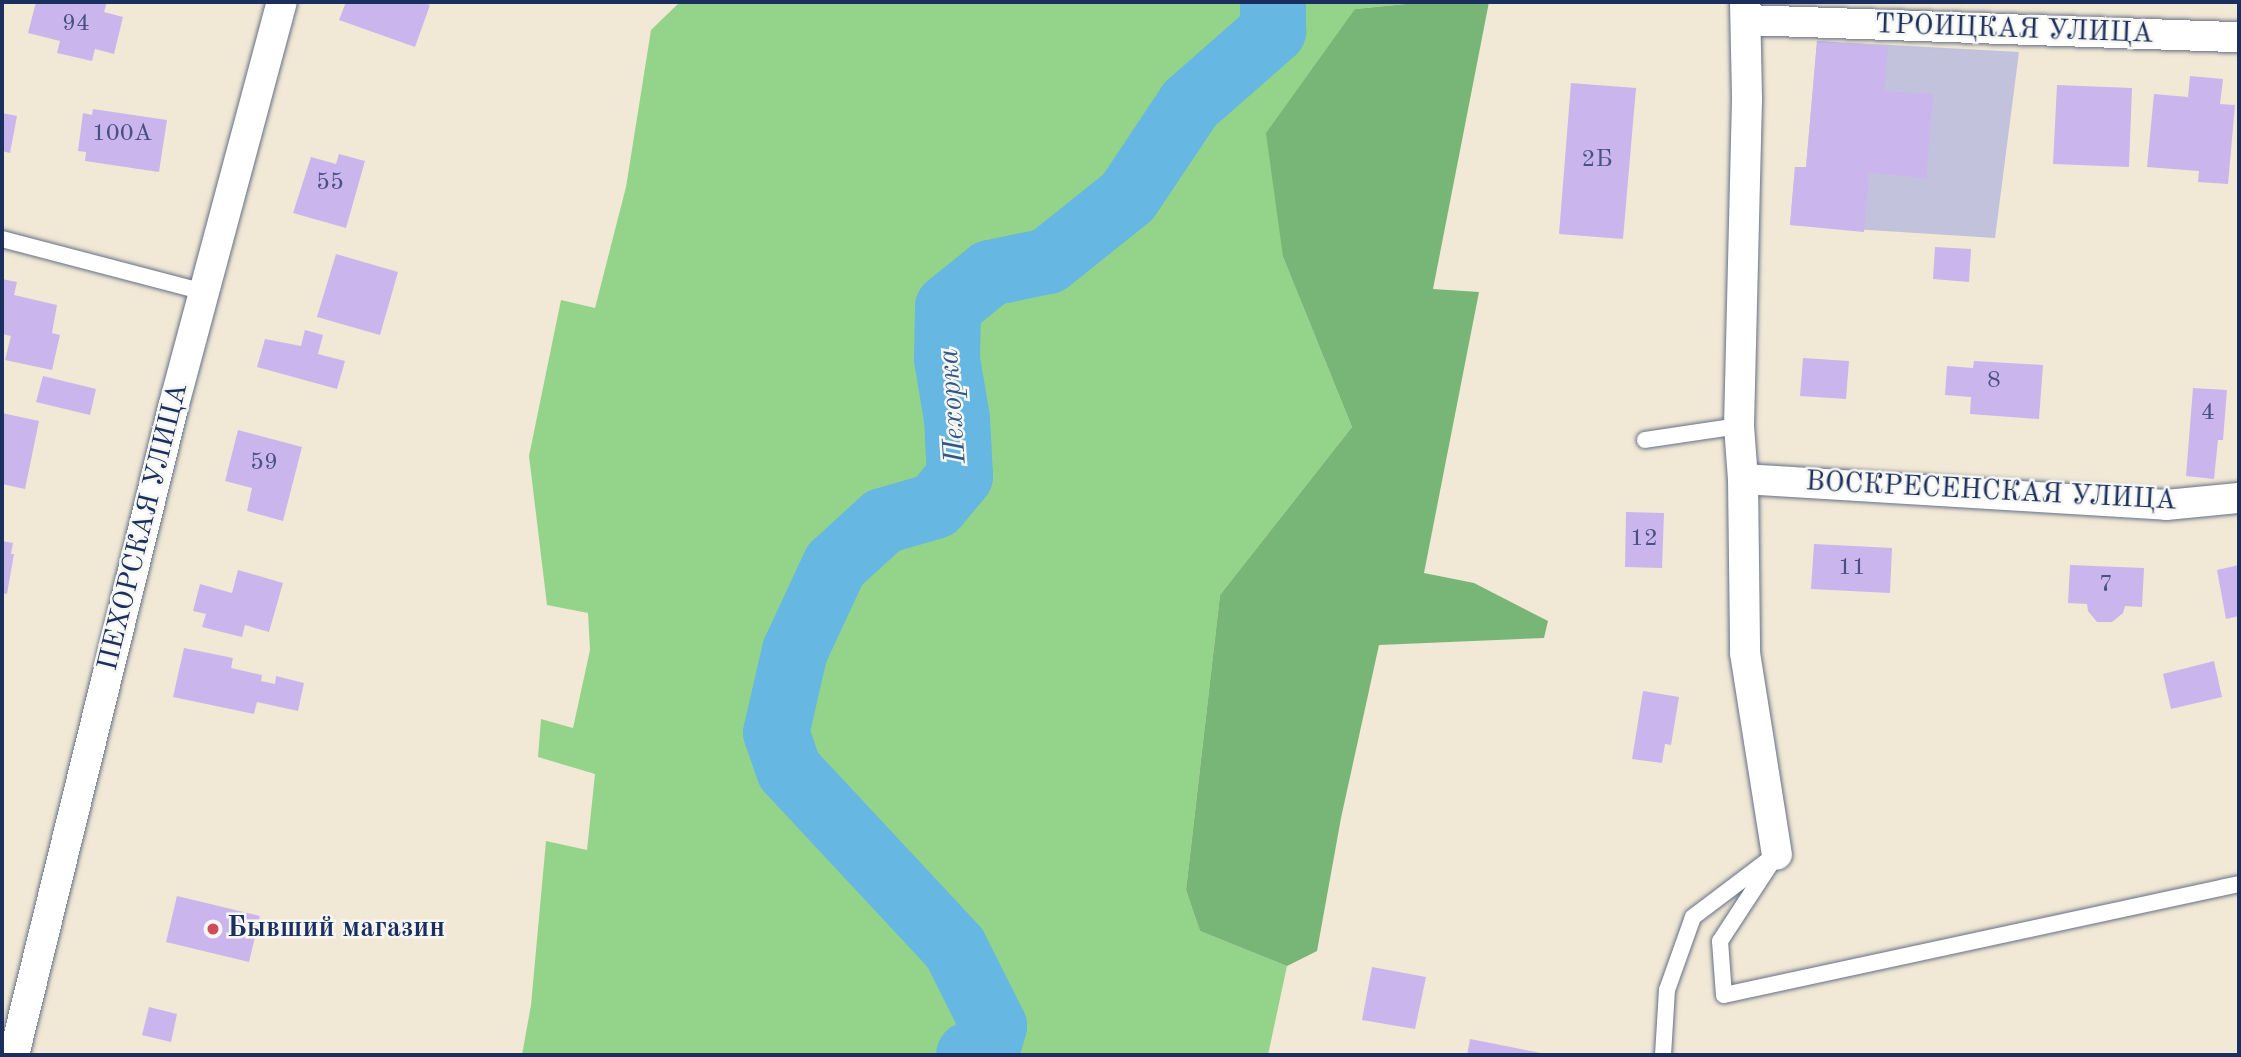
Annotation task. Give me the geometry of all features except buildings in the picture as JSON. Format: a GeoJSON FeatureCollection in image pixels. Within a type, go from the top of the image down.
{"type":"FeatureCollection","features":[{"type":"Feature","properties":{"kind":"street","name":"ПЕХОРСКАЯ УЛИЦА"},"geometry":{"type":"LineString","coordinates":[[14,1055],[204,292],[282,2]]}},
{"type":"Feature","properties":{"kind":"street","name":"ТРОИЦКАЯ УЛИЦА"},"geometry":{"type":"LineString","coordinates":[[1746,11],[2239,37]]}},
{"type":"Feature","properties":{"kind":"street"},"geometry":{"type":"LineString","coordinates":[[1746,11],[1739,426],[1743,479],[1745,653],[1777,854]]}},
{"type":"Feature","properties":{"kind":"street","name":"ВОСКРЕСЕНСКАЯ УЛИЦА"},"geometry":{"type":"LineString","coordinates":[[1743,479],[2166,505],[2239,498]]}},
{"type":"Feature","properties":{"kind":"lane"},"geometry":{"type":"LineString","coordinates":[[2,239],[204,292]]}},
{"type":"Feature","properties":{"kind":"lane"},"geometry":{"type":"LineString","coordinates":[[1645,440],[1739,426]]}},
{"type":"Feature","properties":{"kind":"lane"},"geometry":{"type":"LineString","coordinates":[[1777,854],[1720,941],[1724,995],[2239,884]]}},
{"type":"Feature","properties":{"kind":"lane"},"geometry":{"type":"LineString","coordinates":[[1662,1055],[1667,990],[1693,917],[1777,854]]}},
{"type":"Feature","properties":{"kind":"shaded area"},"geometry":{"type":"Polygon","coordinates":[[[1817,41],[2019,52],[1995,238],[1790,225],[1795,167],[1806,167],[1817,41]]]}},
{"type":"Feature","properties":{"kind":"green space"},"geometry":{"type":"Polygon","coordinates":[[[680,2],[1426,2],[1355,9],[1283,257],[1352,427],[1220,595],[1186,890],[1200,931],[1287,966],[1268,1055],[522,1055],[531,1005],[546,841],[587,850],[595,774],[538,757],[541,719],[573,728],[590,650],[588,613],[547,605],[529,456],[561,300],[595,308],[626,187],[651,30],[680,2]]]}},
{"type":"Feature","properties":{"kind":"green space"},"geometry":{"type":"Polygon","coordinates":[[[1426,2],[1489,2],[1433,289],[1479,292],[1424,573],[1474,583],[1548,621],[1544,638],[1379,645],[1341,818],[1317,951],[1287,966],[1200,931],[1186,890],[1220,595],[1352,427],[1283,257],[1266,133],[1355,9],[1426,2]]]}},
{"type":"Feature","properties":{"kind":"waterway","name":"Пехорка"},"geometry":{"type":"LineString","coordinates":[[969,1055],[988,1047],[994,1026],[955,948],[789,770],[776,733],[795,651],[835,565],[883,521],[935,506],[960,476],[957,419],[947,359],[948,307],[990,273],[1048,261],[1128,197],[1190,104],[1273,31],[1273,2]]}},
{"type":"Feature","properties":{"kind":"place","name":"Бывший магазин"},"geometry":{"type":"Point","coordinates":[213,929]}}]}
